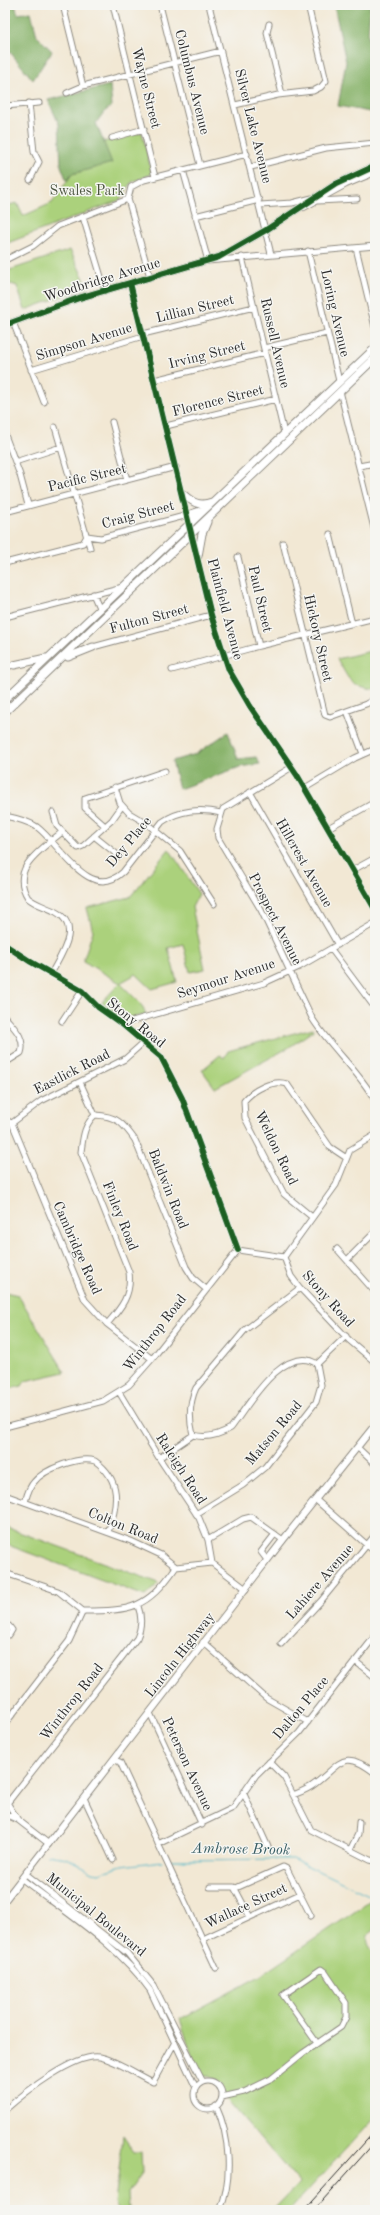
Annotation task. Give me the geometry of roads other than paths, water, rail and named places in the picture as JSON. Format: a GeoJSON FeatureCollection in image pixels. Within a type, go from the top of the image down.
{"type":"FeatureCollection","features":[{"type":"Feature","properties":{"kind":"highway"},"geometry":{"type":"LineString","coordinates":[[5,699],[219,498],[284,433],[375,348]]}},
{"type":"Feature","properties":{"kind":"highway"},"geometry":{"type":"LineString","coordinates":[[5,712],[58,663],[340,390],[375,358]]}},
{"type":"Feature","properties":{"kind":"highway"},"geometry":{"type":"LineString","coordinates":[[183,494],[191,501],[200,504],[206,504],[219,498]]}},
{"type":"Feature","properties":{"kind":"highway"},"geometry":{"type":"LineString","coordinates":[[188,515],[207,508]]}},
{"type":"Feature","properties":{"kind":"highway"},"geometry":{"type":"LineString","coordinates":[[198,556],[202,534],[208,519]]}},
{"type":"Feature","properties":{"kind":"highway"},"geometry":{"type":"LineString","coordinates":[[86,636],[86,644],[93,647]]}},
{"type":"Feature","properties":{"kind":"highway"},"geometry":{"type":"LineString","coordinates":[[58,663],[70,655],[93,647]]}},
{"type":"Feature","properties":{"kind":"highway"},"geometry":{"type":"LineString","coordinates":[[14,665],[45,659],[59,648]]}},
{"type":"Feature","properties":{"kind":"highway"},"geometry":{"type":"LineString","coordinates":[[14,665],[22,670],[23,681]]}},
{"type":"Feature","properties":{"kind":"main road"},"geometry":{"type":"LineString","coordinates":[[208,261],[229,253],[299,209],[312,198],[336,184],[375,166]]}},
{"type":"Feature","properties":{"kind":"main road"},"geometry":{"type":"LineString","coordinates":[[299,209],[318,201],[346,184],[375,172]]}},
{"type":"Feature","properties":{"kind":"main road","name":"Woodbridge Avenue"},"geometry":{"type":"LineString","coordinates":[[5,325],[105,290],[208,261]]}},
{"type":"Feature","properties":{"kind":"main road","name":"Lincoln Highway"},"geometry":{"type":"LineString","coordinates":[[5,1900],[114,1760],[203,1642],[246,1590],[282,1540],[316,1500],[375,1425]]}},
{"type":"Feature","properties":{"kind":"street"},"geometry":{"type":"LineString","coordinates":[[62,5],[83,86]]}},
{"type":"Feature","properties":{"kind":"street","name":"Wayne Street"},"geometry":{"type":"LineString","coordinates":[[113,5],[155,177]]}},
{"type":"Feature","properties":{"kind":"street","name":"Columbus Avenue"},"geometry":{"type":"LineString","coordinates":[[160,5],[200,166]]}},
{"type":"Feature","properties":{"kind":"street","name":"Silver Lake Avenue"},"geometry":{"type":"LineString","coordinates":[[209,5],[260,202],[271,254]]}},
{"type":"Feature","properties":{"kind":"street"},"geometry":{"type":"LineString","coordinates":[[235,105],[282,94],[313,90],[321,87],[326,81],[308,5]]}},
{"type":"Feature","properties":{"kind":"street"},"geometry":{"type":"LineString","coordinates":[[269,24],[268,33],[282,94]]}},
{"type":"Feature","properties":{"kind":"street"},"geometry":{"type":"LineString","coordinates":[[67,93],[83,86],[221,51]]}},
{"type":"Feature","properties":{"kind":"street"},"geometry":{"type":"LineString","coordinates":[[29,103],[34,152],[39,162],[30,180]]}},
{"type":"Feature","properties":{"kind":"street"},"geometry":{"type":"LineString","coordinates":[[5,106],[40,103]]}},
{"type":"Feature","properties":{"kind":"street"},"geometry":{"type":"LineString","coordinates":[[112,138],[144,129]]}},
{"type":"Feature","properties":{"kind":"street"},"geometry":{"type":"LineString","coordinates":[[251,167],[326,148],[375,143]]}},
{"type":"Feature","properties":{"kind":"street"},"geometry":{"type":"LineString","coordinates":[[150,277],[128,199],[129,190],[134,184],[155,177],[247,154]]}},
{"type":"Feature","properties":{"kind":"street"},"geometry":{"type":"LineString","coordinates":[[183,170],[208,261]]}},
{"type":"Feature","properties":{"kind":"street"},"geometry":{"type":"LineString","coordinates":[[195,216],[260,202],[292,203],[312,198]]}},
{"type":"Feature","properties":{"kind":"street"},"geometry":{"type":"LineString","coordinates":[[5,260],[33,246],[58,226],[128,199]]}},
{"type":"Feature","properties":{"kind":"street"},"geometry":{"type":"LineString","coordinates":[[318,201],[357,199]]}},
{"type":"Feature","properties":{"kind":"street"},"geometry":{"type":"LineString","coordinates":[[83,217],[105,290]]}},
{"type":"Feature","properties":{"kind":"street","name":"Woodbridge Avenue"},"geometry":{"type":"LineString","coordinates":[[208,261],[271,254],[375,246]]}},
{"type":"Feature","properties":{"kind":"street"},"geometry":{"type":"LineString","coordinates":[[356,248],[375,327]]}},
{"type":"Feature","properties":{"kind":"street","name":"Loring Avenue"},"geometry":{"type":"LineString","coordinates":[[308,251],[339,381]]}},
{"type":"Feature","properties":{"kind":"street","name":"Russell Avenue"},"geometry":{"type":"LineString","coordinates":[[242,257],[284,433]]}},
{"type":"Feature","properties":{"kind":"street","name":"Plainfield Avenue"},"geometry":{"type":"LineString","coordinates":[[130,283],[212,615],[229,670],[250,706],[305,788],[375,909]]}},
{"type":"Feature","properties":{"kind":"street","name":"Lillian Street"},"geometry":{"type":"LineString","coordinates":[[143,335],[254,307]]}},
{"type":"Feature","properties":{"kind":"street"},"geometry":{"type":"LineString","coordinates":[[13,322],[44,402]]}},
{"type":"Feature","properties":{"kind":"street","name":"Irving Street"},"geometry":{"type":"LineString","coordinates":[[154,380],[328,332]]}},
{"type":"Feature","properties":{"kind":"street","name":"Simpson Avenue"},"geometry":{"type":"LineString","coordinates":[[31,370],[143,335]]}},
{"type":"Feature","properties":{"kind":"street"},"geometry":{"type":"LineString","coordinates":[[340,390],[375,532]]}},
{"type":"Feature","properties":{"kind":"street","name":"Florence Street"},"geometry":{"type":"LineString","coordinates":[[166,426],[276,399]]}},
{"type":"Feature","properties":{"kind":"street"},"geometry":{"type":"LineString","coordinates":[[112,422],[127,480]]}},
{"type":"Feature","properties":{"kind":"street"},"geometry":{"type":"LineString","coordinates":[[55,427],[90,548]]}},
{"type":"Feature","properties":{"kind":"street"},"geometry":{"type":"LineString","coordinates":[[5,435],[28,505]]}},
{"type":"Feature","properties":{"kind":"street"},"geometry":{"type":"LineString","coordinates":[[15,462],[61,447]]}},
{"type":"Feature","properties":{"kind":"street"},"geometry":{"type":"LineString","coordinates":[[359,466],[375,462]]}},
{"type":"Feature","properties":{"kind":"street","name":"Pacific Street"},"geometry":{"type":"LineString","coordinates":[[5,512],[176,467]]}},
{"type":"Feature","properties":{"kind":"street","name":"Craig Street"},"geometry":{"type":"LineString","coordinates":[[5,563],[83,544],[87,536],[101,538],[188,515]]}},
{"type":"Feature","properties":{"kind":"street"},"geometry":{"type":"LineString","coordinates":[[330,534],[352,624]]}},
{"type":"Feature","properties":{"kind":"street","name":"Hickory Street"},"geometry":{"type":"LineString","coordinates":[[283,543],[325,715],[330,717],[347,711]]}},
{"type":"Feature","properties":{"kind":"street","name":"Paul Street"},"geometry":{"type":"LineString","coordinates":[[238,557],[259,646]]}},
{"type":"Feature","properties":{"kind":"street"},"geometry":{"type":"LineString","coordinates":[[5,618],[124,587]]}},
{"type":"Feature","properties":{"kind":"street"},"geometry":{"type":"LineString","coordinates":[[94,594],[100,610]]}},
{"type":"Feature","properties":{"kind":"street","name":"Fulton Street"},"geometry":{"type":"LineString","coordinates":[[93,647],[212,615]]}},
{"type":"Feature","properties":{"kind":"street"},"geometry":{"type":"LineString","coordinates":[[172,670],[259,646],[375,618]]}},
{"type":"Feature","properties":{"kind":"street"},"geometry":{"type":"LineString","coordinates":[[5,667],[14,665]]}},
{"type":"Feature","properties":{"kind":"street"},"geometry":{"type":"LineString","coordinates":[[363,754],[347,711],[366,704],[371,700]]}},
{"type":"Feature","properties":{"kind":"street"},"geometry":{"type":"LineString","coordinates":[[305,788],[363,754],[375,749]]}},
{"type":"Feature","properties":{"kind":"street"},"geometry":{"type":"LineString","coordinates":[[220,813],[230,803],[292,767]]}},
{"type":"Feature","properties":{"kind":"street"},"geometry":{"type":"LineString","coordinates":[[105,826],[89,813],[84,805],[84,799],[115,787],[165,771]]}},
{"type":"Feature","properties":{"kind":"street"},"geometry":{"type":"LineString","coordinates":[[115,787],[122,806],[180,851],[214,904]]}},
{"type":"Feature","properties":{"kind":"street","name":"Hillcrest Avenue"},"geometry":{"type":"LineString","coordinates":[[250,792],[338,945]]}},
{"type":"Feature","properties":{"kind":"street"},"geometry":{"type":"LineString","coordinates":[[328,828],[375,802]]}},
{"type":"Feature","properties":{"kind":"street"},"geometry":{"type":"LineString","coordinates":[[53,812],[57,826],[76,848],[83,846],[105,826],[122,806]]}},
{"type":"Feature","properties":{"kind":"street","name":"Dey Place"},"geometry":{"type":"LineString","coordinates":[[5,816],[36,827],[52,841],[84,875],[97,881],[105,882],[116,878],[123,872],[166,819],[180,814],[207,810],[220,813]]}},
{"type":"Feature","properties":{"kind":"street","name":"Prospect Avenue"},"geometry":{"type":"LineString","coordinates":[[220,813],[217,829],[218,838],[260,910],[289,972],[322,1034],[369,1089],[375,1100]]}},
{"type":"Feature","properties":{"kind":"street"},"geometry":{"type":"LineString","coordinates":[[52,972],[67,943],[69,935],[68,926],[58,913],[33,902],[28,898],[21,881],[22,872],[27,863],[62,832]]}},
{"type":"Feature","properties":{"kind":"street"},"geometry":{"type":"LineString","coordinates":[[94,836],[119,856]]}},
{"type":"Feature","properties":{"kind":"street"},"geometry":{"type":"LineString","coordinates":[[353,870],[375,858]]}},
{"type":"Feature","properties":{"kind":"street","name":"Seymour Avenue"},"geometry":{"type":"LineString","coordinates":[[122,1024],[260,984],[289,972],[375,923]]}},
{"type":"Feature","properties":{"kind":"street","name":"Stony Road"},"geometry":{"type":"LineString","coordinates":[[5,944],[31,962],[52,972],[82,991],[98,1007],[122,1024],[161,1057],[182,1098],[238,1250]]}},
{"type":"Feature","properties":{"kind":"street"},"geometry":{"type":"LineString","coordinates":[[331,949],[375,1008]]}},
{"type":"Feature","properties":{"kind":"street"},"geometry":{"type":"LineString","coordinates":[[62,1022],[82,991]]}},
{"type":"Feature","properties":{"kind":"street"},"geometry":{"type":"LineString","coordinates":[[5,1017],[20,1035],[24,1046],[21,1053],[5,1063]]}},
{"type":"Feature","properties":{"kind":"street","name":"Eastlick Road"},"geometry":{"type":"LineString","coordinates":[[12,1123],[41,1101],[125,1059],[144,1043]]}},
{"type":"Feature","properties":{"kind":"street"},"geometry":{"type":"LineString","coordinates":[[80,1082],[95,1115]]}},
{"type":"Feature","properties":{"kind":"street","name":"Weldon Road"},"geometry":{"type":"LineString","coordinates":[[312,1217],[284,1194],[245,1118],[244,1101],[266,1085],[281,1082],[287,1084],[330,1147],[345,1157]]}},
{"type":"Feature","properties":{"kind":"street","name":"Baldwin Road"},"geometry":{"type":"LineString","coordinates":[[95,1115],[106,1116],[124,1123],[135,1140],[186,1267],[194,1278],[206,1289]]}},
{"type":"Feature","properties":{"kind":"street","name":"Finley Road"},"geometry":{"type":"LineString","coordinates":[[95,1115],[89,1120],[84,1130],[81,1152],[127,1267],[130,1280],[129,1294],[120,1310],[107,1324]]}},
{"type":"Feature","properties":{"kind":"street"},"geometry":{"type":"LineString","coordinates":[[5,1120],[12,1123]]}},
{"type":"Feature","properties":{"kind":"street","name":"Cambridge Road"},"geometry":{"type":"LineString","coordinates":[[12,1123],[85,1300],[107,1324],[152,1359]]}},
{"type":"Feature","properties":{"kind":"street"},"geometry":{"type":"LineString","coordinates":[[238,1250],[284,1257],[336,1185],[345,1157],[350,1150],[375,1135]]}},
{"type":"Feature","properties":{"kind":"street"},"geometry":{"type":"LineString","coordinates":[[347,1260],[375,1232]]}},
{"type":"Feature","properties":{"kind":"street"},"geometry":{"type":"LineString","coordinates":[[337,1249],[375,1292]]}},
{"type":"Feature","properties":{"kind":"street","name":"Winthrop Road"},"geometry":{"type":"LineString","coordinates":[[5,1427],[103,1401],[119,1392],[136,1379],[238,1250]]}},
{"type":"Feature","properties":{"kind":"street","name":"Stony Road"},"geometry":{"type":"LineString","coordinates":[[284,1257],[291,1276],[300,1288],[346,1336],[375,1362]]}},
{"type":"Feature","properties":{"kind":"street"},"geometry":{"type":"LineString","coordinates":[[193,1435],[190,1410],[192,1396],[196,1388],[245,1330],[300,1288]]}},
{"type":"Feature","properties":{"kind":"street"},"geometry":{"type":"LineString","coordinates":[[159,1458],[193,1435],[206,1437],[221,1434],[231,1428],[272,1375],[290,1362],[311,1360],[317,1364],[346,1336]]}},
{"type":"Feature","properties":{"kind":"street","name":"Matson Road"},"geometry":{"type":"LineString","coordinates":[[196,1514],[243,1485],[265,1467],[316,1402],[321,1385],[317,1364]]}},
{"type":"Feature","properties":{"kind":"street","name":"Raleigh Road"},"geometry":{"type":"LineString","coordinates":[[119,1392],[159,1458],[196,1514],[208,1540],[212,1563]]}},
{"type":"Feature","properties":{"kind":"street"},"geometry":{"type":"LineString","coordinates":[[358,1448],[375,1464]]}},
{"type":"Feature","properties":{"kind":"street"},"geometry":{"type":"LineString","coordinates":[[24,1502],[31,1486],[45,1472],[79,1460],[95,1461],[109,1474],[115,1491],[116,1510],[108,1532]]}},
{"type":"Feature","properties":{"kind":"street","name":"Colton Road"},"geometry":{"type":"LineString","coordinates":[[5,1495],[108,1532],[161,1555],[176,1567]]}},
{"type":"Feature","properties":{"kind":"street"},"geometry":{"type":"LineString","coordinates":[[316,1500],[375,1552]]}},
{"type":"Feature","properties":{"kind":"street"},"geometry":{"type":"LineString","coordinates":[[208,1540],[248,1517],[257,1519],[282,1540]]}},
{"type":"Feature","properties":{"kind":"street"},"geometry":{"type":"LineString","coordinates":[[267,1560],[261,1552],[275,1534]]}},
{"type":"Feature","properties":{"kind":"street","name":"Lahiere Avenue"},"geometry":{"type":"LineString","coordinates":[[281,1644],[321,1601],[375,1535]]}},
{"type":"Feature","properties":{"kind":"street"},"geometry":{"type":"LineString","coordinates":[[5,1573],[58,1591],[83,1611],[116,1611],[138,1606],[152,1596],[176,1567],[212,1563],[246,1590]]}},
{"type":"Feature","properties":{"kind":"street","name":"Winthrop Road"},"geometry":{"type":"LineString","coordinates":[[7,1805],[137,1638],[142,1623],[138,1606]]}},
{"type":"Feature","properties":{"kind":"street"},"geometry":{"type":"LineString","coordinates":[[5,1724],[69,1641],[83,1611]]}},
{"type":"Feature","properties":{"kind":"street"},"geometry":{"type":"LineString","coordinates":[[5,1627],[9,1626],[12,1630],[11,1634],[5,1636]]}},
{"type":"Feature","properties":{"kind":"street","name":"Dalton Place"},"geometry":{"type":"LineString","coordinates":[[158,1844],[202,1825],[233,1808],[243,1792],[269,1762],[308,1722],[375,1636]]}},
{"type":"Feature","properties":{"kind":"street"},"geometry":{"type":"LineString","coordinates":[[203,1642],[266,1698],[308,1722]]}},
{"type":"Feature","properties":{"kind":"street"},"geometry":{"type":"LineString","coordinates":[[355,1661],[375,1677]]}},
{"type":"Feature","properties":{"kind":"street","name":"Peterson Avenue"},"geometry":{"type":"LineString","coordinates":[[150,1713],[202,1825]]}},
{"type":"Feature","properties":{"kind":"street"},"geometry":{"type":"LineString","coordinates":[[114,1760],[120,1762],[216,1968]]}},
{"type":"Feature","properties":{"kind":"street"},"geometry":{"type":"LineString","coordinates":[[293,1795],[316,1783],[335,1765],[344,1761],[358,1761],[375,1773]]}},
{"type":"Feature","properties":{"kind":"street"},"geometry":{"type":"LineString","coordinates":[[269,1762],[284,1777],[311,1830],[350,1850],[375,1860]]}},
{"type":"Feature","properties":{"kind":"street"},"geometry":{"type":"LineString","coordinates":[[243,1792],[268,1847]]}},
{"type":"Feature","properties":{"kind":"street"},"geometry":{"type":"LineString","coordinates":[[84,1798],[113,1860]]}},
{"type":"Feature","properties":{"kind":"street"},"geometry":{"type":"LineString","coordinates":[[7,1805],[18,1820]]}},
{"type":"Feature","properties":{"kind":"street"},"geometry":{"type":"LineString","coordinates":[[5,1814],[18,1820],[49,1844]]}},
{"type":"Feature","properties":{"kind":"street"},"geometry":{"type":"LineString","coordinates":[[350,1850],[358,1834],[359,1822]]}},
{"type":"Feature","properties":{"kind":"street"},"geometry":{"type":"LineString","coordinates":[[210,1887],[236,1888],[283,1867],[287,1869],[310,1916]]}},
{"type":"Feature","properties":{"kind":"street","name":"Municipal Boulevard"},"geometry":{"type":"LineString","coordinates":[[26,1874],[128,1953],[142,1968],[154,1986],[204,2082]]}},
{"type":"Feature","properties":{"kind":"street","name":"Municipal Boulevard"},"geometry":{"type":"LineString","coordinates":[[22,1879],[130,1964],[150,1990],[196,2088]]}},
{"type":"Feature","properties":{"kind":"street"},"geometry":{"type":"LineString","coordinates":[[236,1888],[250,1917]]}},
{"type":"Feature","properties":{"kind":"street","name":"Wallace Street"},"geometry":{"type":"LineString","coordinates":[[203,1939],[300,1894]]}},
{"type":"Feature","properties":{"kind":"street"},"geometry":{"type":"LineString","coordinates":[[222,2097],[220,2088],[216,2083],[204,2082],[196,2088],[195,2097],[201,2106],[210,2108],[216,2106],[222,2097],[244,2092],[271,2080],[341,2026],[347,2012],[345,2000],[325,1972],[321,1969],[283,1995],[317,2043]]}},
{"type":"Feature","properties":{"kind":"street"},"geometry":{"type":"LineString","coordinates":[[5,2110],[73,2061],[82,2059],[100,2057],[153,2082],[175,2042]]}},
{"type":"Feature","properties":{"kind":"street"},"geometry":{"type":"LineString","coordinates":[[216,2106],[224,2131],[228,2164],[226,2190],[220,2210]]}},
{"type":"Feature","properties":{"kind":"waterway","name":"Ambrose Brook"},"geometry":{"type":"LineString","coordinates":[[48,1855],[67,1858],[93,1872],[99,1873],[122,1866],[162,1861]]}},
{"type":"Feature","properties":{"kind":"waterway","name":"Ambrose Brook"},"geometry":{"type":"LineString","coordinates":[[171,1860],[293,1859],[375,1898]]}},
{"type":"Feature","properties":{"kind":"railway"},"geometry":{"type":"LineString","coordinates":[[304,2210],[375,2131]]}},
{"type":"Feature","properties":{"kind":"railway"},"geometry":{"type":"LineString","coordinates":[[314,2210],[375,2142]]}},
{"type":"Feature","properties":{"kind":"park label","name":"Swales Park"},"geometry":{"type":"Point","coordinates":[87,191]}}]}
